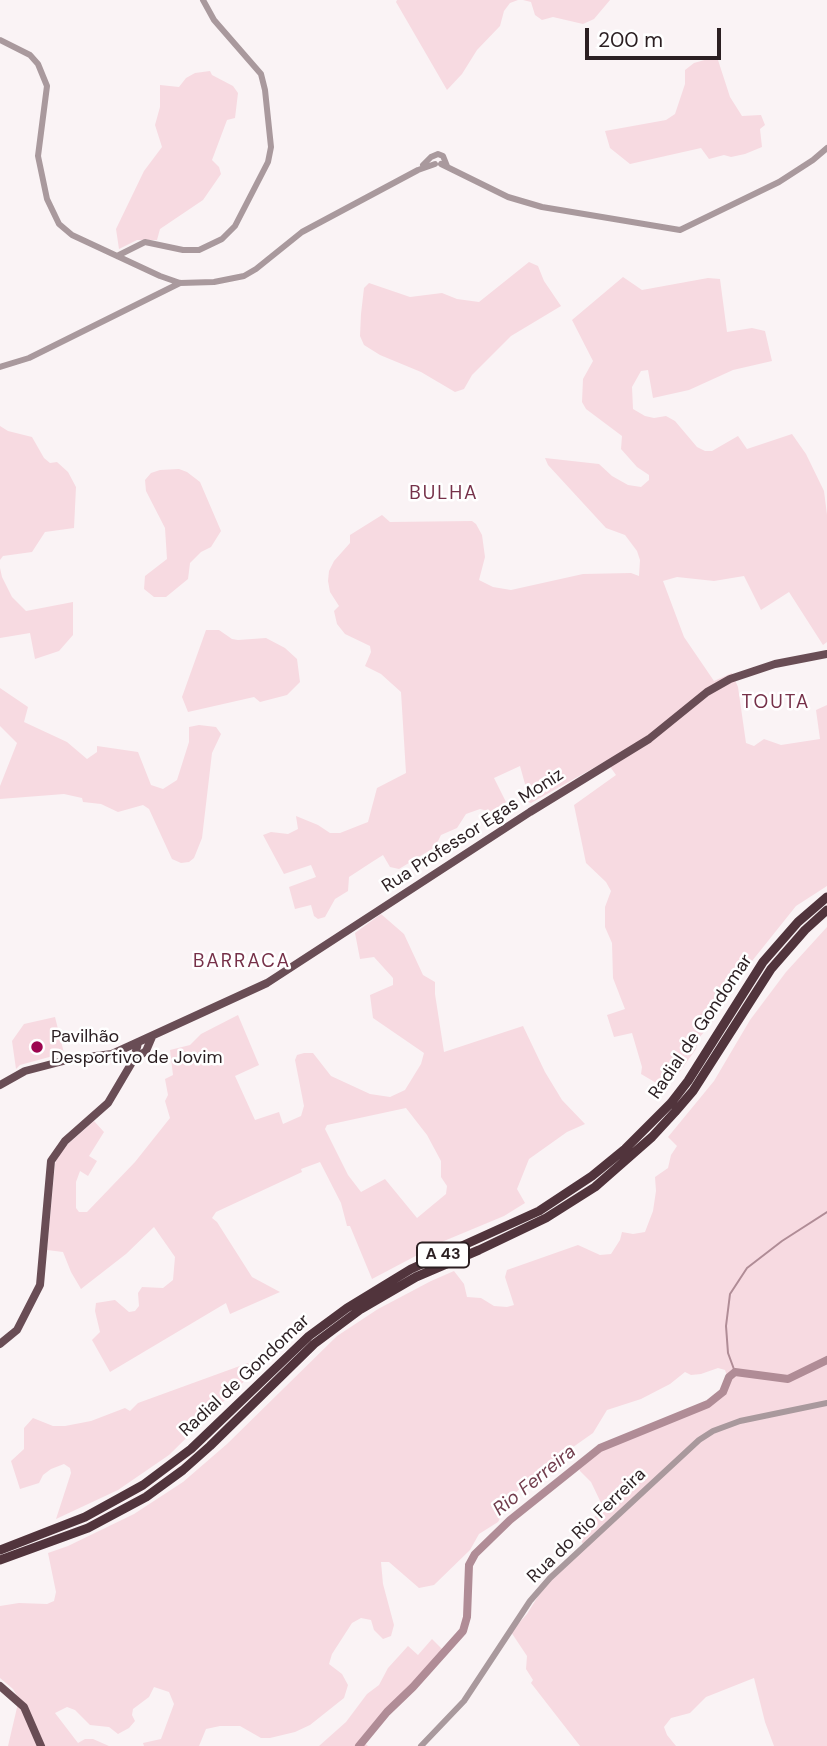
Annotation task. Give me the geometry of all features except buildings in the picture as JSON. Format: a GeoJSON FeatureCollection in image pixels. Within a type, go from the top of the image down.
{"type":"FeatureCollection","features":[{"type":"Feature","properties":{"kind":"highway","name":"Radial de Gondomar"},"geometry":{"type":"LineString","coordinates":[[0,1550],[85,1517],[133,1492],[191,1449],[272,1368],[346,1308],[411,1269],[539,1211],[592,1176],[635,1140],[671,1103],[688,1082],[763,962],[798,922],[827,897]]}},
{"type":"Feature","properties":{"kind":"highway","name":"Radial de Gondomar"},"geometry":{"type":"LineString","coordinates":[[0,1560],[89,1528],[146,1497],[210,1446],[314,1344],[361,1309],[416,1277],[546,1217],[594,1187],[652,1137],[693,1091],[771,969],[804,930],[827,910]]}},
{"type":"Feature","properties":{"kind":"main road","name":"Rua Professor Egas Moniz"},"geometry":{"type":"LineString","coordinates":[[140,1049],[156,1033],[277,977],[530,812],[649,739],[707,692],[741,675],[827,652]]}},
{"type":"Feature","properties":{"kind":"main road"},"geometry":{"type":"LineString","coordinates":[[0,1085],[25,1071],[71,1059],[112,1054],[126,1048],[140,1049],[104,1108],[65,1141],[51,1161],[40,1285],[21,1322],[8,1339],[0,1344]]}},
{"type":"Feature","properties":{"kind":"main road"},"geometry":{"type":"LineString","coordinates":[[0,1686],[24,1707],[41,1746]]}},
{"type":"Feature","properties":{"kind":"street"},"geometry":{"type":"LineString","coordinates":[[117,256],[145,242],[183,250],[198,250],[222,239],[235,226],[268,162],[271,146],[261,74],[214,20],[203,0]]}},
{"type":"Feature","properties":{"kind":"street"},"geometry":{"type":"LineString","coordinates":[[0,40],[30,55],[38,64],[47,86],[38,156],[51,211],[59,224],[68,232],[117,256],[180,283],[196,284],[244,276],[302,232],[418,170],[436,155],[440,154],[442,163]]}},
{"type":"Feature","properties":{"kind":"street"},"geometry":{"type":"LineString","coordinates":[[418,170],[442,163],[504,196],[542,207],[680,230],[779,182],[827,148]]}},
{"type":"Feature","properties":{"kind":"street"},"geometry":{"type":"LineString","coordinates":[[160,276],[163,285],[161,292]]}},
{"type":"Feature","properties":{"kind":"street"},"geometry":{"type":"LineString","coordinates":[[0,367],[29,358],[180,283]]}},
{"type":"Feature","properties":{"kind":"street","name":"Rua do Rio Ferreira"},"geometry":{"type":"LineString","coordinates":[[421,1746],[464,1701],[530,1601],[550,1578],[699,1440],[733,1423],[827,1403]]}},
{"type":"Feature","properties":{"kind":"shaded area"},"geometry":{"type":"Polygon","coordinates":[[[397,0],[518,0],[510,3],[504,11],[500,26],[477,50],[462,74],[447,90],[397,0]]]}},
{"type":"Feature","properties":{"kind":"shaded area"},"geometry":{"type":"Polygon","coordinates":[[[523,0],[610,0],[594,19],[583,24],[553,17],[542,20],[535,15],[531,2],[523,0]]]}},
{"type":"Feature","properties":{"kind":"shaded area"},"geometry":{"type":"Polygon","coordinates":[[[708,59],[718,60],[730,97],[742,116],[761,115],[765,125],[760,129],[762,147],[745,154],[709,159],[701,148],[630,164],[610,148],[605,131],[666,120],[675,114],[685,84],[685,70],[694,63],[708,59]]]}},
{"type":"Feature","properties":{"kind":"shaded area"},"geometry":{"type":"Polygon","coordinates":[[[210,71],[212,75],[233,86],[238,93],[235,118],[227,120],[212,160],[219,167],[221,174],[203,200],[160,229],[157,240],[137,240],[119,249],[116,229],[144,171],[162,147],[155,125],[160,107],[160,85],[179,87],[186,78],[195,73],[210,71]]]}},
{"type":"Feature","properties":{"kind":"shaded area"},"geometry":{"type":"Polygon","coordinates":[[[529,262],[538,266],[544,281],[561,306],[511,336],[472,375],[464,389],[455,392],[421,372],[380,355],[364,345],[360,336],[361,314],[364,288],[369,283],[410,297],[442,293],[457,299],[479,302],[529,262]]]}},
{"type":"Feature","properties":{"kind":"shaded area"},"geometry":{"type":"Polygon","coordinates":[[[623,277],[642,290],[708,278],[720,279],[727,332],[752,328],[765,331],[772,361],[733,370],[689,390],[653,398],[648,370],[641,371],[632,387],[633,409],[645,416],[666,416],[675,421],[697,447],[705,451],[712,451],[738,436],[747,449],[792,434],[806,454],[824,491],[827,515],[827,642],[823,645],[789,592],[761,610],[744,576],[714,581],[677,577],[663,581],[684,637],[714,681],[732,673],[738,687],[746,743],[754,746],[764,739],[781,745],[820,739],[816,710],[827,705],[827,886],[796,906],[748,966],[711,1024],[698,1039],[696,1049],[678,1074],[658,1084],[641,1074],[642,1067],[632,1033],[614,1037],[607,1015],[625,1009],[613,978],[612,943],[605,927],[605,907],[611,891],[606,882],[586,863],[574,805],[616,775],[606,761],[531,803],[527,802],[520,766],[494,778],[506,802],[492,812],[480,809],[466,814],[457,828],[441,835],[435,847],[399,869],[390,867],[383,855],[349,877],[348,891],[335,899],[325,917],[318,919],[314,916],[311,905],[295,909],[289,887],[316,877],[311,865],[284,874],[263,835],[271,832],[288,834],[298,829],[296,816],[330,833],[340,833],[368,822],[377,788],[406,773],[401,692],[381,674],[365,666],[371,652],[370,646],[345,634],[337,624],[334,611],[339,606],[330,592],[329,571],[350,543],[350,535],[382,515],[390,522],[472,521],[482,535],[485,557],[479,580],[493,587],[511,590],[583,574],[631,573],[639,576],[640,560],[637,551],[625,535],[606,528],[548,465],[545,458],[599,464],[628,485],[641,487],[649,480],[649,475],[637,467],[621,449],[622,436],[586,409],[582,402],[583,379],[593,361],[572,320],[623,277]]]}},
{"type":"Feature","properties":{"kind":"shaded area"},"geometry":{"type":"Polygon","coordinates":[[[0,426],[8,431],[32,437],[44,458],[50,463],[57,462],[68,472],[76,487],[74,528],[45,532],[32,552],[3,556],[0,560],[0,426]]]}},
{"type":"Feature","properties":{"kind":"shaded area"},"geometry":{"type":"Polygon","coordinates":[[[179,469],[200,482],[221,531],[211,547],[190,563],[188,579],[166,597],[154,597],[144,589],[145,576],[167,559],[165,528],[146,491],[145,480],[151,473],[160,470],[179,469]]]}},
{"type":"Feature","properties":{"kind":"shaded area"},"geometry":{"type":"Polygon","coordinates":[[[0,568],[12,597],[26,611],[73,602],[73,635],[59,651],[35,659],[30,633],[0,638],[0,568]]]}},
{"type":"Feature","properties":{"kind":"shaded area"},"geometry":{"type":"Polygon","coordinates":[[[206,630],[219,630],[238,640],[266,638],[285,648],[297,659],[300,682],[287,695],[260,702],[254,697],[188,712],[182,697],[206,630]]]}},
{"type":"Feature","properties":{"kind":"shaded area"},"geometry":{"type":"Polygon","coordinates":[[[0,688],[28,707],[24,722],[67,742],[87,759],[97,752],[97,746],[138,752],[151,785],[163,789],[177,780],[189,742],[189,727],[216,727],[221,734],[212,753],[202,838],[194,858],[181,863],[172,859],[149,809],[143,805],[118,812],[101,804],[83,802],[82,798],[64,794],[0,799],[0,786],[17,743],[0,726],[0,688]]]}},
{"type":"Feature","properties":{"kind":"shaded area"},"geometry":{"type":"Polygon","coordinates":[[[381,914],[404,934],[423,975],[435,982],[444,1052],[523,1026],[562,1100],[585,1124],[567,1132],[529,1159],[517,1189],[525,1203],[504,1216],[444,1241],[372,1279],[350,1226],[347,1226],[341,1203],[320,1162],[216,1212],[212,1218],[252,1277],[280,1292],[230,1314],[226,1303],[110,1372],[92,1340],[100,1332],[96,1303],[115,1300],[129,1312],[135,1311],[139,1306],[138,1293],[142,1287],[163,1288],[173,1280],[175,1257],[154,1227],[126,1254],[81,1289],[63,1252],[47,1250],[55,1164],[59,1152],[94,1121],[104,1132],[89,1156],[97,1161],[88,1176],[80,1171],[76,1182],[76,1208],[79,1212],[87,1212],[135,1162],[170,1118],[165,1101],[168,1095],[165,1079],[173,1075],[170,1050],[190,1045],[201,1034],[238,1015],[259,1065],[235,1076],[255,1120],[279,1112],[283,1124],[301,1116],[304,1106],[295,1060],[297,1055],[304,1053],[313,1053],[331,1076],[370,1094],[390,1097],[405,1090],[421,1064],[424,1053],[373,1018],[370,995],[393,985],[393,978],[374,957],[360,959],[355,933],[381,914]],[[406,1108],[327,1125],[325,1129],[348,1175],[361,1192],[385,1179],[417,1218],[446,1194],[447,1186],[441,1177],[441,1161],[427,1135],[406,1108]]]}},
{"type":"Feature","properties":{"kind":"shaded area"},"geometry":{"type":"Polygon","coordinates":[[[827,927],[827,1746],[774,1746],[754,1678],[706,1697],[690,1713],[671,1718],[664,1727],[676,1746],[580,1746],[531,1683],[533,1680],[526,1669],[527,1656],[511,1632],[527,1614],[545,1585],[585,1549],[579,1535],[603,1507],[591,1482],[580,1471],[577,1463],[615,1441],[627,1438],[632,1431],[675,1418],[696,1407],[703,1408],[715,1400],[727,1376],[725,1370],[718,1368],[701,1374],[691,1375],[685,1372],[670,1384],[641,1399],[607,1410],[593,1433],[539,1471],[513,1495],[498,1522],[479,1534],[470,1550],[434,1585],[419,1588],[389,1562],[381,1562],[383,1584],[394,1625],[391,1636],[383,1639],[374,1630],[371,1620],[361,1618],[352,1623],[332,1654],[329,1664],[342,1674],[348,1685],[344,1698],[310,1725],[270,1738],[261,1738],[240,1726],[220,1726],[206,1729],[199,1746],[144,1746],[143,1743],[161,1739],[174,1704],[169,1692],[154,1687],[149,1697],[133,1709],[135,1721],[118,1734],[109,1727],[90,1725],[75,1710],[67,1707],[55,1713],[78,1743],[93,1739],[109,1746],[8,1746],[19,1699],[13,1689],[0,1678],[0,1606],[19,1603],[47,1604],[54,1601],[56,1592],[48,1553],[134,1514],[183,1482],[227,1444],[337,1336],[378,1309],[454,1271],[464,1284],[467,1297],[481,1298],[494,1306],[514,1305],[505,1277],[507,1270],[578,1245],[600,1255],[611,1254],[622,1232],[645,1232],[653,1211],[655,1177],[668,1168],[671,1155],[677,1146],[668,1137],[714,1081],[750,1020],[786,972],[827,927]]]}},
{"type":"Feature","properties":{"kind":"shaded area","name":"Pavilhão Desportivo de Jovim"},"geometry":{"type":"Polygon","coordinates":[[[55,1017],[64,1053],[20,1065],[16,1069],[12,1041],[24,1024],[55,1017]]]}},
{"type":"Feature","properties":{"kind":"shaded area"},"geometry":{"type":"Polygon","coordinates":[[[248,1363],[254,1372],[169,1455],[118,1490],[56,1519],[71,1473],[70,1468],[64,1464],[51,1469],[43,1475],[39,1483],[20,1489],[11,1461],[24,1449],[24,1428],[33,1418],[53,1426],[91,1421],[125,1408],[130,1411],[138,1403],[248,1363]]]}},
{"type":"Feature","properties":{"kind":"shaded area"},"geometry":{"type":"Polygon","coordinates":[[[432,1639],[446,1653],[390,1710],[374,1722],[360,1739],[368,1746],[319,1746],[346,1722],[367,1694],[379,1685],[388,1668],[408,1646],[418,1655],[432,1639]]]}},
{"type":"Feature","properties":{"kind":"waterway"},"geometry":{"type":"LineString","coordinates":[[735,1372],[728,1353],[726,1326],[730,1294],[747,1268],[827,1212]]}},
{"type":"Feature","properties":{"kind":"waterway","name":"Rio Ferreira"},"geometry":{"type":"LineString","coordinates":[[359,1746],[463,1631],[467,1617],[469,1565],[475,1554],[510,1520],[600,1448],[708,1404],[723,1392],[729,1377],[735,1372],[788,1379],[827,1360]]}},
{"type":"Feature","properties":{"kind":"place","name":"Pavilhão Desportivo de Jovim"},"geometry":{"type":"Point","coordinates":[37,1047]}},
{"type":"Feature","properties":{"kind":"district","name":"BULHA"},"geometry":{"type":"Point","coordinates":[444,494]}},
{"type":"Feature","properties":{"kind":"district","name":"TOUTA"},"geometry":{"type":"Point","coordinates":[776,703]}},
{"type":"Feature","properties":{"kind":"district","name":"BARRACA"},"geometry":{"type":"Point","coordinates":[242,962]}}]}
